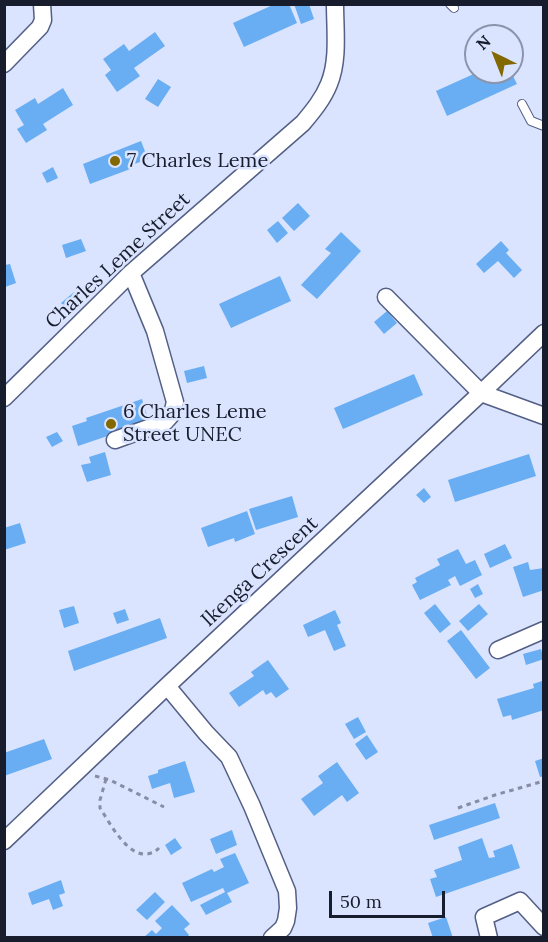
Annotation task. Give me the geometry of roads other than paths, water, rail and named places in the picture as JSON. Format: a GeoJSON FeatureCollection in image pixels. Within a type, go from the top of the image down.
{"type":"FeatureCollection","features":[{"type":"Feature","properties":{"kind":"street"},"geometry":{"type":"LineString","coordinates":[[4,64],[40,27],[44,12],[42,4]]}},
{"type":"Feature","properties":{"kind":"street","name":"Charles Leme Street"},"geometry":{"type":"LineString","coordinates":[[4,398],[131,273],[303,123],[316,108],[329,84],[335,61],[335,4]]}},
{"type":"Feature","properties":{"kind":"street"},"geometry":{"type":"LineString","coordinates":[[115,440],[165,422],[172,414],[175,402],[155,332],[131,273]]}},
{"type":"Feature","properties":{"kind":"street"},"geometry":{"type":"LineString","coordinates":[[386,297],[481,393],[543,416]]}},
{"type":"Feature","properties":{"kind":"street","name":"Ikenga Crescent"},"geometry":{"type":"LineString","coordinates":[[4,841],[543,333]]}},
{"type":"Feature","properties":{"kind":"street"},"geometry":{"type":"LineString","coordinates":[[498,650],[543,630]]}},
{"type":"Feature","properties":{"kind":"street"},"geometry":{"type":"LineString","coordinates":[[167,686],[229,757],[252,806],[287,891],[286,921],[283,928],[272,938]]}},
{"type":"Feature","properties":{"kind":"street"},"geometry":{"type":"LineString","coordinates":[[489,938],[484,917],[520,901],[543,927]]}},
{"type":"Feature","properties":{"kind":"lane"},"geometry":{"type":"LineString","coordinates":[[522,104],[531,121],[543,126]]}},
{"type":"Feature","properties":{"kind":"place","name":"7 Charles Leme"},"geometry":{"type":"Point","coordinates":[115,161]}},
{"type":"Feature","properties":{"kind":"place","name":"6 Charles Leme Street UNEC"},"geometry":{"type":"Point","coordinates":[111,424]}}]}
